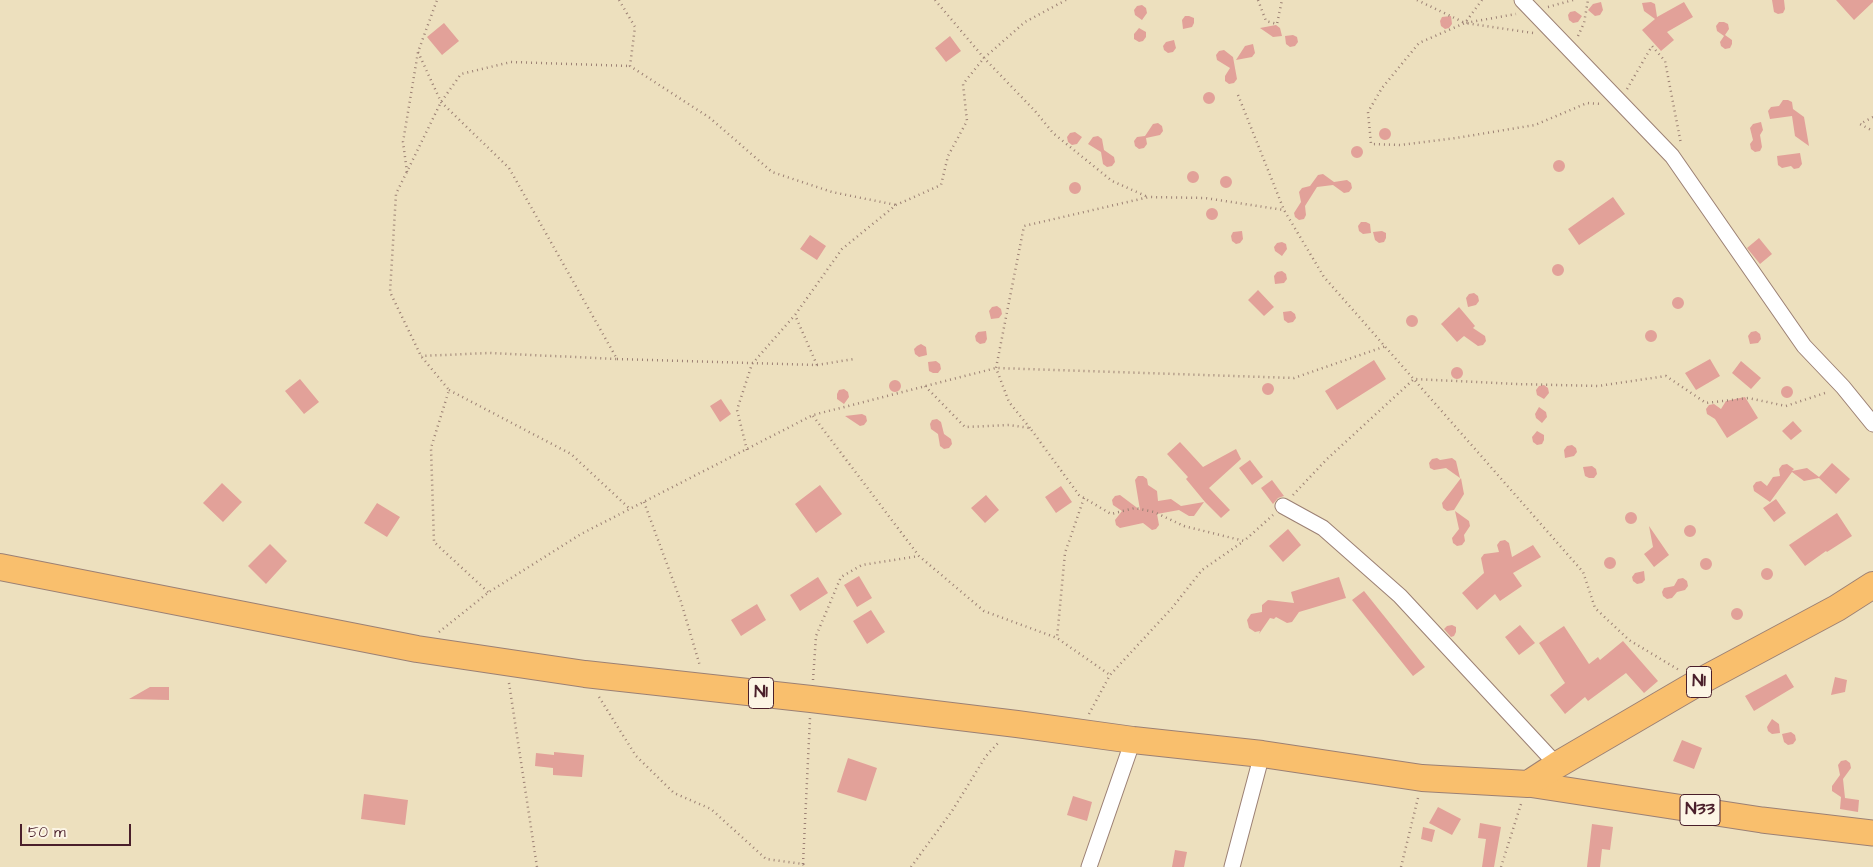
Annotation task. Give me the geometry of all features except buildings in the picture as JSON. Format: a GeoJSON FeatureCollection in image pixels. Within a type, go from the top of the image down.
{"type":"FeatureCollection","features":[{"type":"Feature","properties":{"kind":"highway","name":"N1"},"geometry":{"type":"LineString","coordinates":[[0,567],[417,649],[585,674],[811,699],[1133,740],[1262,754],[1422,778],[1528,784],[1699,682],[1837,608],[1873,585]]}},
{"type":"Feature","properties":{"kind":"main road","name":"N33"},"geometry":{"type":"LineString","coordinates":[[1528,784],[1752,818],[1873,833]]}},
{"type":"Feature","properties":{"kind":"street"},"geometry":{"type":"LineString","coordinates":[[1522,0],[1672,156],[1804,346],[1843,387],[1873,424]]}},
{"type":"Feature","properties":{"kind":"street"},"geometry":{"type":"LineString","coordinates":[[1283,506],[1323,528],[1400,596],[1557,765]]}},
{"type":"Feature","properties":{"kind":"street"},"geometry":{"type":"LineString","coordinates":[[1089,867],[1133,740]]}},
{"type":"Feature","properties":{"kind":"street"},"geometry":{"type":"LineString","coordinates":[[1232,867],[1262,754]]}},
{"type":"Feature","properties":{"kind":"path"},"geometry":{"type":"LineString","coordinates":[[407,173],[403,142],[418,52],[437,0]]}},
{"type":"Feature","properties":{"kind":"path"},"geometry":{"type":"LineString","coordinates":[[619,0],[635,27],[630,66]]}},
{"type":"Feature","properties":{"kind":"path"},"geometry":{"type":"LineString","coordinates":[[935,0],[984,58],[1053,133],[1112,181],[1149,197]]}},
{"type":"Feature","properties":{"kind":"path"},"geometry":{"type":"LineString","coordinates":[[747,450],[737,410],[752,364],[795,315],[842,249],[896,205],[941,185],[948,156],[967,122],[963,84],[984,58],[1025,22],[1066,0]]}},
{"type":"Feature","properties":{"kind":"path"},"geometry":{"type":"LineString","coordinates":[[1258,0],[1266,21],[1277,24],[1282,0]]}},
{"type":"Feature","properties":{"kind":"path"},"geometry":{"type":"LineString","coordinates":[[1417,0],[1465,23],[1557,37]]}},
{"type":"Feature","properties":{"kind":"path"},"geometry":{"type":"LineString","coordinates":[[1465,23],[1482,0]]}},
{"type":"Feature","properties":{"kind":"path"},"geometry":{"type":"LineString","coordinates":[[1573,0],[1533,11],[1465,23],[1419,43],[1382,88],[1368,112],[1370,144],[1400,145],[1456,138],[1535,125],[1587,103],[1622,104],[1652,46],[1664,61],[1682,148]]}},
{"type":"Feature","properties":{"kind":"path"},"geometry":{"type":"LineString","coordinates":[[1572,52],[1584,22],[1588,0]]}},
{"type":"Feature","properties":{"kind":"path"},"geometry":{"type":"LineString","coordinates":[[418,52],[442,102],[509,168],[617,359]]}},
{"type":"Feature","properties":{"kind":"path"},"geometry":{"type":"LineString","coordinates":[[630,509],[571,454],[449,390],[421,356],[390,292],[396,194],[442,102],[461,74],[511,62],[630,66],[710,118],[772,172],[832,192],[896,205]]}},
{"type":"Feature","properties":{"kind":"path"},"geometry":{"type":"LineString","coordinates":[[1238,95],[1284,210],[1324,277],[1583,572],[1594,608],[1629,640],[1699,682]]}},
{"type":"Feature","properties":{"kind":"path"},"geometry":{"type":"LineString","coordinates":[[1873,117],[1860,124],[1873,131]]}},
{"type":"Feature","properties":{"kind":"path"},"geometry":{"type":"LineString","coordinates":[[1244,541],[1184,526],[1154,512],[1135,508],[1111,514],[1079,495],[1009,402],[996,368],[1024,226],[1149,197],[1205,198],[1284,210]]}},
{"type":"Feature","properties":{"kind":"path"},"geometry":{"type":"LineString","coordinates":[[795,315],[817,366]]}},
{"type":"Feature","properties":{"kind":"path"},"geometry":{"type":"LineString","coordinates":[[417,649],[489,592],[581,534],[813,415],[874,401],[996,368],[1294,378],[1386,346]]}},
{"type":"Feature","properties":{"kind":"path"},"geometry":{"type":"LineString","coordinates":[[421,356],[490,353],[817,366],[854,359]]}},
{"type":"Feature","properties":{"kind":"path"},"geometry":{"type":"LineString","coordinates":[[1079,732],[1110,675],[1172,608],[1202,570],[1244,541],[1283,506],[1327,459],[1414,379],[1598,386],[1666,376],[1706,402],[1748,398],[1786,406],[1843,387]]}},
{"type":"Feature","properties":{"kind":"path"},"geometry":{"type":"LineString","coordinates":[[924,386],[965,427],[1009,425],[1030,428]]}},
{"type":"Feature","properties":{"kind":"path"},"geometry":{"type":"LineString","coordinates":[[449,390],[431,448],[434,542],[489,592]]}},
{"type":"Feature","properties":{"kind":"path"},"geometry":{"type":"LineString","coordinates":[[813,415],[919,556],[984,611],[1057,638],[1110,675]]}},
{"type":"Feature","properties":{"kind":"path"},"geometry":{"type":"LineString","coordinates":[[1057,638],[1065,553],[1084,498]]}},
{"type":"Feature","properties":{"kind":"path"},"geometry":{"type":"LineString","coordinates":[[644,502],[681,602],[706,687]]}},
{"type":"Feature","properties":{"kind":"path"},"geometry":{"type":"LineString","coordinates":[[585,674],[636,756],[674,793],[711,809],[766,858],[804,866],[811,699],[816,636],[841,577],[862,565],[919,556]]}},
{"type":"Feature","properties":{"kind":"path"},"geometry":{"type":"LineString","coordinates":[[506,662],[537,867]]}},
{"type":"Feature","properties":{"kind":"path"},"geometry":{"type":"LineString","coordinates":[[913,867],[952,811],[986,756],[1016,724]]}},
{"type":"Feature","properties":{"kind":"path"},"geometry":{"type":"LineString","coordinates":[[1401,867],[1422,778]]}},
{"type":"Feature","properties":{"kind":"path"},"geometry":{"type":"LineString","coordinates":[[1501,867],[1528,784]]}}]}
